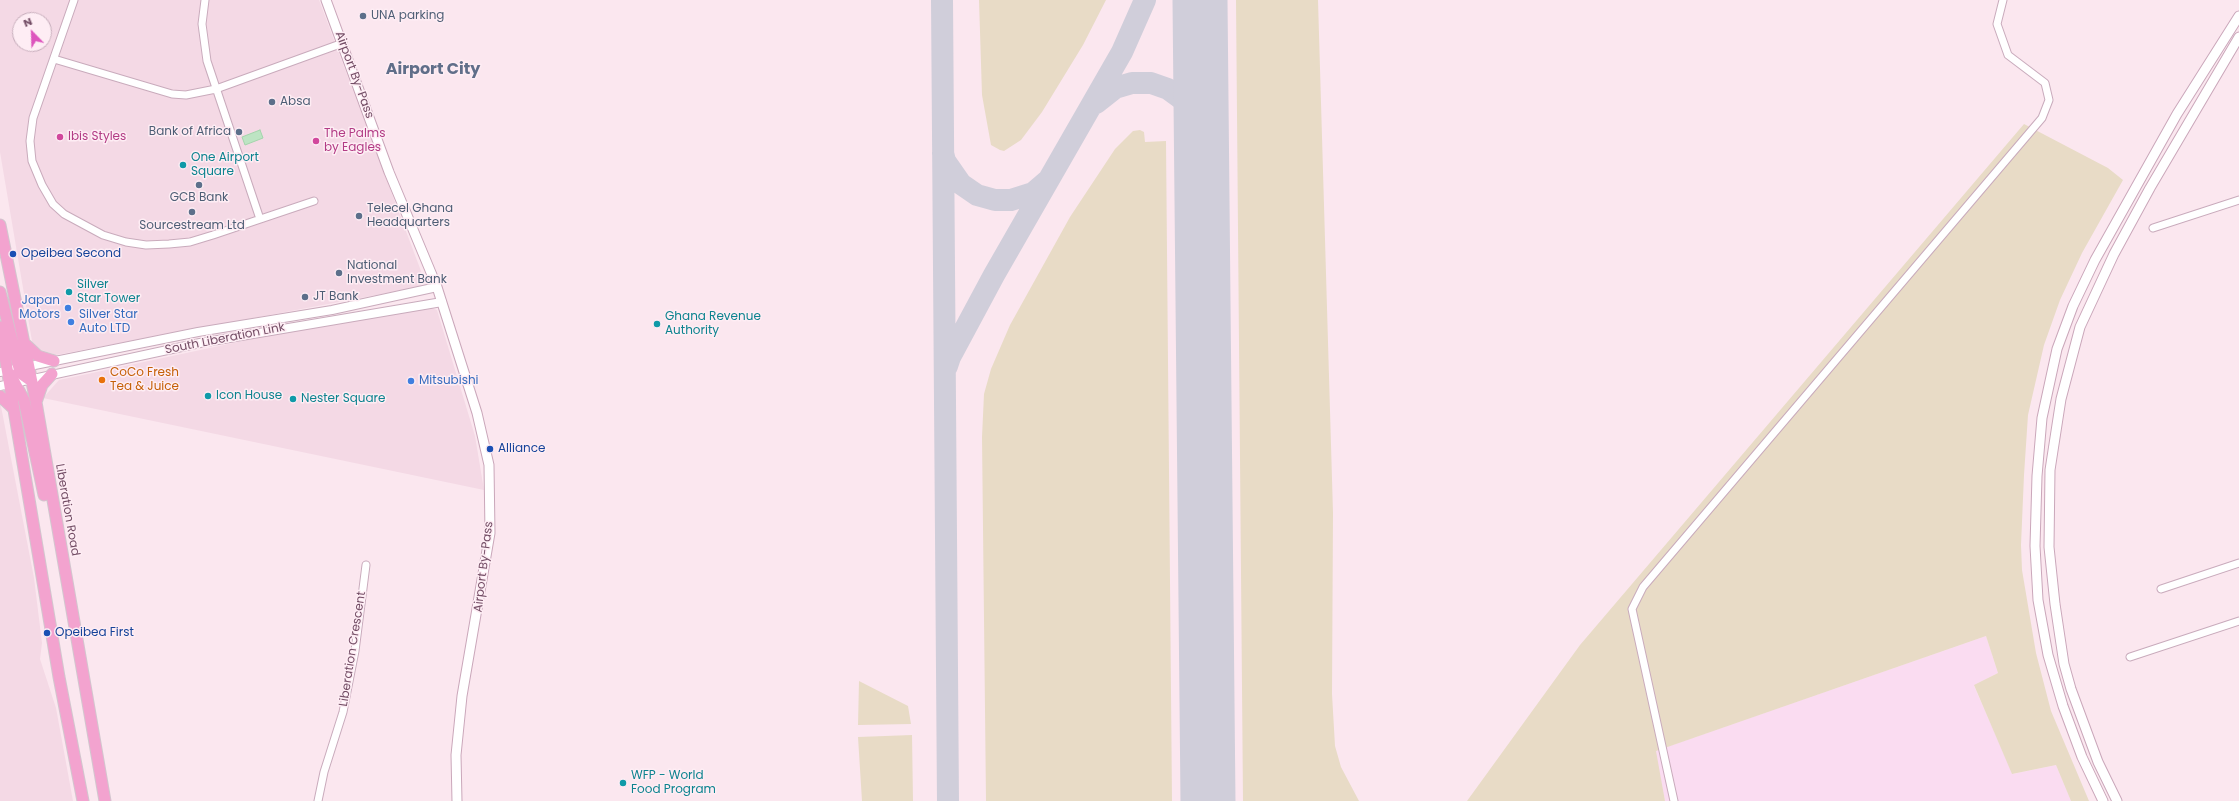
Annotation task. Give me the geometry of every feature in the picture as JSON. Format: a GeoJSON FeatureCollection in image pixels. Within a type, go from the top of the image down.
{"type":"FeatureCollection","features":[{"type":"Feature","properties":{"kind":"highway","name":"Liberation Road"},"geometry":{"type":"LineString","coordinates":[[0,225],[23,342],[23,367],[30,380],[36,402],[54,515],[105,801]]}},
{"type":"Feature","properties":{"kind":"highway"},"geometry":{"type":"LineString","coordinates":[[0,292],[23,367]]}},
{"type":"Feature","properties":{"kind":"highway"},"geometry":{"type":"LineString","coordinates":[[0,327],[3,346],[4,371],[9,385],[14,410],[83,801]]}},
{"type":"Feature","properties":{"kind":"highway"},"geometry":{"type":"LineString","coordinates":[[23,342],[38,356],[54,362]]}},
{"type":"Feature","properties":{"kind":"highway"},"geometry":{"type":"LineString","coordinates":[[0,358],[3,346]]}},
{"type":"Feature","properties":{"kind":"highway"},"geometry":{"type":"LineString","coordinates":[[36,402],[42,385],[52,374]]}},
{"type":"Feature","properties":{"kind":"highway"},"geometry":{"type":"LineString","coordinates":[[9,385],[27,411],[45,499],[54,515]]}},
{"type":"Feature","properties":{"kind":"highway"},"geometry":{"type":"LineString","coordinates":[[0,396],[14,410]]}},
{"type":"Feature","properties":{"kind":"main road","name":"Airport By-Pass"},"geometry":{"type":"LineString","coordinates":[[326,0],[390,172],[438,287],[485,443],[490,479],[490,533],[488,555],[462,696],[456,755],[458,801]]}},
{"type":"Feature","properties":{"kind":"main road"},"geometry":{"type":"LineString","coordinates":[[2103,801],[2082,757],[2063,706],[2048,655],[2038,600],[2035,546],[2042,418],[2060,342],[2073,306],[2095,260],[2177,114],[2239,16]]}},
{"type":"Feature","properties":{"kind":"main road"},"geometry":{"type":"LineString","coordinates":[[2117,801],[2098,762],[2071,689],[2064,664],[2055,604],[2049,547],[2050,470],[2060,399],[2080,327],[2110,260],[2150,188],[2239,37]]}},
{"type":"Feature","properties":{"kind":"street"},"geometry":{"type":"LineString","coordinates":[[74,0],[33,118],[30,141],[32,161],[42,185],[53,204],[64,214],[103,235],[126,242],[146,245],[190,242],[314,201]]}},
{"type":"Feature","properties":{"kind":"street"},"geometry":{"type":"LineString","coordinates":[[205,0],[202,24],[207,61],[260,219]]}},
{"type":"Feature","properties":{"kind":"street"},"geometry":{"type":"LineString","coordinates":[[1674,801],[1632,609],[1643,587],[2042,118],[2049,100],[2045,83],[2008,56],[1997,24],[2003,0]]}},
{"type":"Feature","properties":{"kind":"street"},"geometry":{"type":"LineString","coordinates":[[54,59],[172,94],[203,93],[343,43]]}},
{"type":"Feature","properties":{"kind":"street"},"geometry":{"type":"LineString","coordinates":[[2153,228],[2239,200]]}},
{"type":"Feature","properties":{"kind":"street","name":"South Liberation Link"},"geometry":{"type":"LineString","coordinates":[[4,371],[193,333],[332,310],[438,287]]}},
{"type":"Feature","properties":{"kind":"street","name":"South Liberation Link"},"geometry":{"type":"LineString","coordinates":[[9,385],[52,374],[208,341],[442,302]]}},
{"type":"Feature","properties":{"kind":"street"},"geometry":{"type":"LineString","coordinates":[[2161,589],[2239,563]]}},
{"type":"Feature","properties":{"kind":"street","name":"Liberation Crescent"},"geometry":{"type":"LineString","coordinates":[[318,801],[324,772],[343,712],[355,651],[366,565]]}},
{"type":"Feature","properties":{"kind":"street"},"geometry":{"type":"LineString","coordinates":[[2130,657],[2239,622]]}},
{"type":"Feature","properties":{"kind":"shaded area"},"geometry":{"type":"Polygon","coordinates":[[[0,0],[319,0],[424,279],[419,287],[56,355],[33,347],[0,152],[0,0]]]}},
{"type":"Feature","properties":{"kind":"shaded area"},"geometry":{"type":"Polygon","coordinates":[[[979,0],[1106,0],[1083,45],[1042,112],[1021,140],[1004,151],[991,145],[982,95],[979,0]]]}},
{"type":"Feature","properties":{"kind":"shaded area"},"geometry":{"type":"Polygon","coordinates":[[[1236,0],[1318,0],[1333,513],[1332,694],[1335,746],[1341,767],[1359,801],[1243,801],[1236,0]]]}},
{"type":"Feature","properties":{"kind":"shaded area"},"geometry":{"type":"Polygon","coordinates":[[[2024,124],[2108,168],[2123,180],[2082,253],[2060,300],[2044,345],[2028,415],[2024,475],[2021,545],[2022,570],[2036,653],[2051,711],[2089,801],[2071,801],[2056,765],[2012,774],[1974,685],[1998,673],[1986,636],[1656,751],[1665,801],[1467,801],[1580,645],[2024,124]]]}},
{"type":"Feature","properties":{"kind":"shaded area"},"geometry":{"type":"Polygon","coordinates":[[[260,130],[263,138],[245,145],[242,137],[260,130]]]}},
{"type":"Feature","properties":{"kind":"shaded area"},"geometry":{"type":"Polygon","coordinates":[[[1140,130],[1144,132],[1145,142],[1166,141],[1172,801],[986,801],[982,437],[984,394],[991,369],[1010,325],[1070,217],[1115,149],[1133,131],[1140,130]]]}},
{"type":"Feature","properties":{"kind":"shaded area"},"geometry":{"type":"Polygon","coordinates":[[[426,306],[437,310],[475,436],[484,490],[43,398],[59,380],[285,332],[426,306]]]}},
{"type":"Feature","properties":{"kind":"shaded area"},"geometry":{"type":"Polygon","coordinates":[[[0,401],[34,578],[42,643],[40,659],[56,708],[73,801],[0,801],[0,401]]]}},
{"type":"Feature","properties":{"kind":"shaded area"},"geometry":{"type":"Polygon","coordinates":[[[1986,636],[1998,673],[1974,686],[2013,774],[2056,765],[2071,801],[1665,801],[1655,751],[1986,636]]]}},
{"type":"Feature","properties":{"kind":"shaded area"},"geometry":{"type":"Polygon","coordinates":[[[859,681],[908,706],[911,724],[858,725],[859,681]]]}},
{"type":"Feature","properties":{"kind":"shaded area"},"geometry":{"type":"Polygon","coordinates":[[[912,735],[913,801],[862,801],[858,737],[912,735]]]}},
{"type":"Feature","properties":{"kind":"taxiway"},"geometry":{"type":"LineString","coordinates":[[942,0],[948,801]]}},
{"type":"Feature","properties":{"kind":"taxiway"},"geometry":{"type":"LineString","coordinates":[[947,366],[950,357],[994,275],[1122,52],[1145,0]]}},
{"type":"Feature","properties":{"kind":"taxiway"},"geometry":{"type":"LineString","coordinates":[[1096,103],[1115,88],[1132,83],[1151,83],[1168,89],[1183,100],[1193,115],[1198,133],[1201,170]]}},
{"type":"Feature","properties":{"kind":"taxiway"},"geometry":{"type":"LineString","coordinates":[[943,153],[945,161],[961,184],[977,195],[995,200],[1011,200],[1033,193],[1047,181]]}},
{"type":"Feature","properties":{"kind":"runway"},"geometry":{"type":"LineString","coordinates":[[1200,0],[1208,801]]}},
{"type":"Feature","properties":{"kind":"place","name":"UNA parking"},"geometry":{"type":"Point","coordinates":[363,16]}},
{"type":"Feature","properties":{"kind":"place","name":"Absa"},"geometry":{"type":"Point","coordinates":[272,102]}},
{"type":"Feature","properties":{"kind":"place","name":"Bank of Africa"},"geometry":{"type":"Point","coordinates":[239,132]}},
{"type":"Feature","properties":{"kind":"place","name":"Ibis Styles"},"geometry":{"type":"Point","coordinates":[60,137]}},
{"type":"Feature","properties":{"kind":"place","name":"The Palms by Eagles"},"geometry":{"type":"Point","coordinates":[316,141]}},
{"type":"Feature","properties":{"kind":"place","name":"One Airport Square"},"geometry":{"type":"Point","coordinates":[183,165]}},
{"type":"Feature","properties":{"kind":"place","name":"GCB Bank"},"geometry":{"type":"Point","coordinates":[199,185]}},
{"type":"Feature","properties":{"kind":"place","name":"Sourcestream Ltd"},"geometry":{"type":"Point","coordinates":[192,212]}},
{"type":"Feature","properties":{"kind":"place","name":"Telecel Ghana Headquarters"},"geometry":{"type":"Point","coordinates":[359,216]}},
{"type":"Feature","properties":{"kind":"place","name":"Opeibea Second"},"geometry":{"type":"Point","coordinates":[13,254]}},
{"type":"Feature","properties":{"kind":"place","name":"National Investment Bank"},"geometry":{"type":"Point","coordinates":[339,273]}},
{"type":"Feature","properties":{"kind":"place","name":"Silver Star Tower"},"geometry":{"type":"Point","coordinates":[69,292]}},
{"type":"Feature","properties":{"kind":"place","name":"JT Bank"},"geometry":{"type":"Point","coordinates":[305,297]}},
{"type":"Feature","properties":{"kind":"place","name":"Japan Motors"},"geometry":{"type":"Point","coordinates":[68,308]}},
{"type":"Feature","properties":{"kind":"place","name":"Silver Star Auto LTD"},"geometry":{"type":"Point","coordinates":[71,322]}},
{"type":"Feature","properties":{"kind":"place","name":"Ghana Revenue Authority"},"geometry":{"type":"Point","coordinates":[657,324]}},
{"type":"Feature","properties":{"kind":"place","name":"CoCo Fresh Tea & Juice"},"geometry":{"type":"Point","coordinates":[102,380]}},
{"type":"Feature","properties":{"kind":"place","name":"Mitsubishi"},"geometry":{"type":"Point","coordinates":[411,381]}},
{"type":"Feature","properties":{"kind":"place","name":"Icon House"},"geometry":{"type":"Point","coordinates":[208,396]}},
{"type":"Feature","properties":{"kind":"place","name":"Nester Square"},"geometry":{"type":"Point","coordinates":[293,399]}},
{"type":"Feature","properties":{"kind":"place","name":"Alliance"},"geometry":{"type":"Point","coordinates":[490,449]}},
{"type":"Feature","properties":{"kind":"place","name":"Opeibea First"},"geometry":{"type":"Point","coordinates":[47,633]}},
{"type":"Feature","properties":{"kind":"place","name":"WFP - World Food Program"},"geometry":{"type":"Point","coordinates":[623,783]}},
{"type":"Feature","properties":{"kind":"district","name":"Airport City"},"geometry":{"type":"Point","coordinates":[433,70]}}]}
